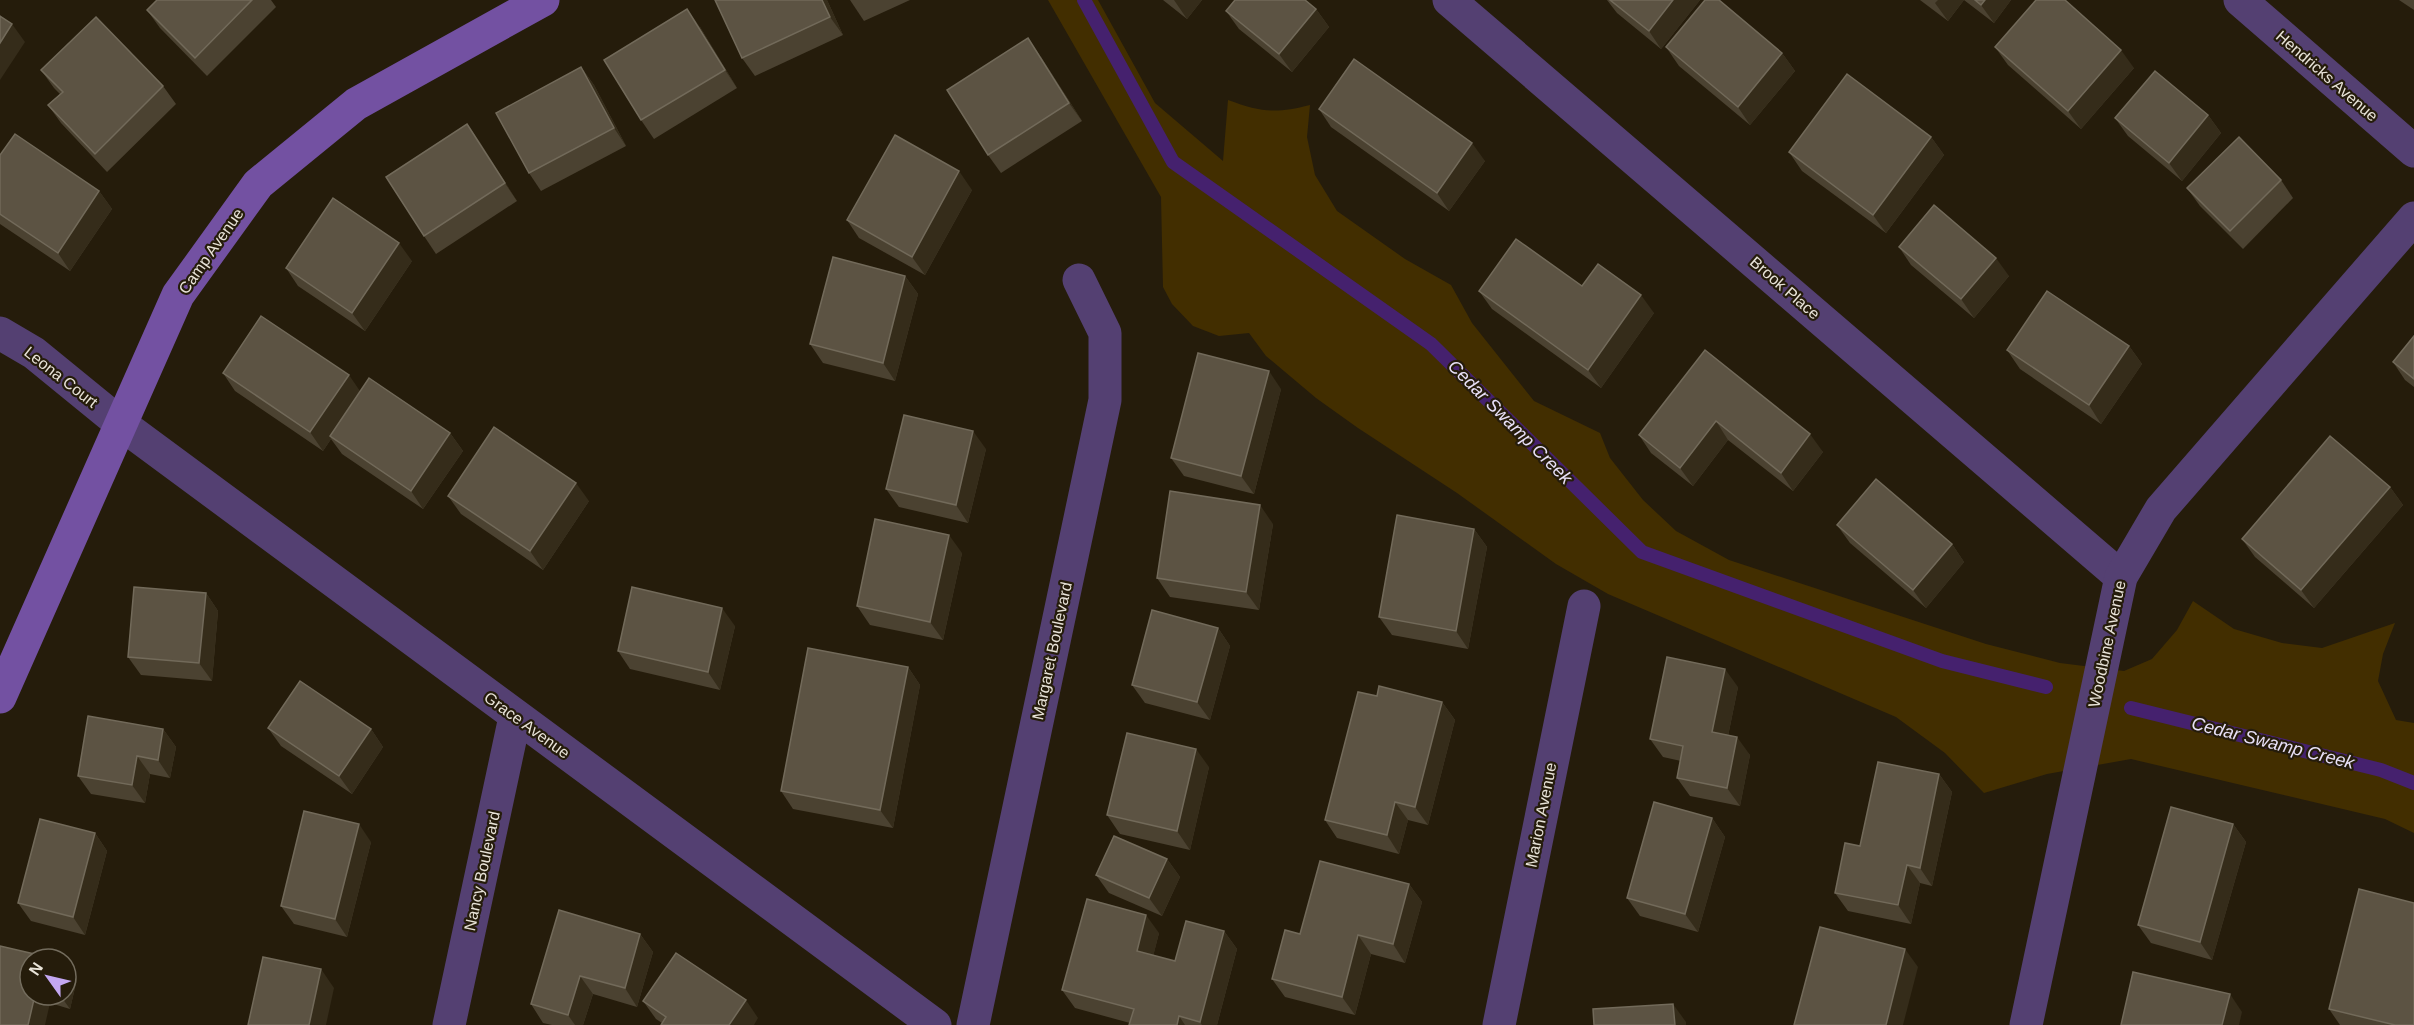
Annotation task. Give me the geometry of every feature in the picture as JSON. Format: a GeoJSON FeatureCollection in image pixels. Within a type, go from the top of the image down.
{"type":"FeatureCollection","features":[{"type":"Feature","properties":{"kind":"street","name":"Camp Avenue"},"geometry":{"type":"LineString","coordinates":[[0,697],[178,295],[258,184],[356,104],[543,0]]}},
{"type":"Feature","properties":{"kind":"street","name":"Hendricks Avenue"},"geometry":{"type":"LineString","coordinates":[[2240,0],[2414,152]]}},
{"type":"Feature","properties":{"kind":"street","name":"Brook Place"},"geometry":{"type":"LineString","coordinates":[[1467,6],[2121,577]]}},
{"type":"Feature","properties":{"kind":"street","name":"Woodbine Avenue"},"geometry":{"type":"LineString","coordinates":[[2026,1025],[2121,577],[2161,509],[2414,218]]}},
{"type":"Feature","properties":{"kind":"street","name":"Margaret Boulevard"},"geometry":{"type":"LineString","coordinates":[[973,1025],[1106,400],[1105,333],[1079,280]]}},
{"type":"Feature","properties":{"kind":"street","name":"Leona Court"},"geometry":{"type":"LineString","coordinates":[[0,333],[34,353],[121,424]]}},
{"type":"Feature","properties":{"kind":"street","name":"Grace Avenue"},"geometry":{"type":"LineString","coordinates":[[121,424],[934,1025]]}},
{"type":"Feature","properties":{"kind":"street","name":"Marion Avenue"},"geometry":{"type":"LineString","coordinates":[[1499,1025],[1584,606]]}},
{"type":"Feature","properties":{"kind":"street","name":"Nancy Boulevard"},"geometry":{"type":"LineString","coordinates":[[448,1025],[515,717]]}},
{"type":"Feature","properties":{"kind":"shaded area"},"geometry":{"type":"Polygon","coordinates":[[[1048,0],[1098,0],[1155,103],[1223,161],[1228,100],[1250,107],[1277,111],[1310,105],[1307,137],[1315,175],[1337,211],[1405,259],[1451,285],[1472,323],[1534,401],[1600,433],[1610,458],[1643,500],[1676,531],[1729,560],[1986,644],[2060,663],[2124,671],[2152,659],[2177,630],[2193,601],[2234,629],[2282,643],[2322,648],[2395,623],[2383,654],[2378,681],[2396,720],[2414,723],[2414,833],[2385,819],[2131,759],[2047,774],[1984,793],[1945,753],[1896,717],[1608,594],[1556,564],[1457,493],[1316,398],[1266,356],[1249,333],[1219,336],[1193,326],[1172,304],[1163,287],[1161,197],[1048,0]]]}},
{"type":"Feature","properties":{"kind":"building"},"geometry":{"type":"Polygon","coordinates":[[[157,0],[252,0],[195,58],[147,10],[157,0]]]}},
{"type":"Feature","properties":{"kind":"building"},"geometry":{"type":"Polygon","coordinates":[[[715,0],[822,0],[830,17],[742,58],[715,0]]]}},
{"type":"Feature","properties":{"kind":"building"},"geometry":{"type":"Polygon","coordinates":[[[1235,0],[1305,0],[1316,9],[1279,54],[1226,11],[1235,0]]]}},
{"type":"Feature","properties":{"kind":"building"},"geometry":{"type":"Polygon","coordinates":[[[1610,0],[1673,0],[1649,31],[1610,0]]]}},
{"type":"Feature","properties":{"kind":"building"},"geometry":{"type":"Polygon","coordinates":[[[1705,0],[1719,0],[1782,53],[1738,107],[1666,47],[1705,0]]]}},
{"type":"Feature","properties":{"kind":"building"},"geometry":{"type":"Polygon","coordinates":[[[1975,0],[1985,0],[1981,5],[1975,0]]]}},
{"type":"Feature","properties":{"kind":"building"},"geometry":{"type":"Polygon","coordinates":[[[2036,0],[2065,0],[2121,50],[2068,111],[1995,47],[2036,0]]]}},
{"type":"Feature","properties":{"kind":"building"},"geometry":{"type":"Polygon","coordinates":[[[687,9],[725,70],[641,120],[604,60],[687,9]]]}},
{"type":"Feature","properties":{"kind":"building"},"geometry":{"type":"Polygon","coordinates":[[[0,16],[12,24],[0,43],[0,16]]]}},
{"type":"Feature","properties":{"kind":"building"},"geometry":{"type":"Polygon","coordinates":[[[96,17],[163,86],[95,154],[48,105],[63,92],[41,70],[96,17]]]}},
{"type":"Feature","properties":{"kind":"building"},"geometry":{"type":"Polygon","coordinates":[[[1028,38],[1069,103],[988,155],[947,90],[1028,38]]]}},
{"type":"Feature","properties":{"kind":"building"},"geometry":{"type":"Polygon","coordinates":[[[1354,59],[1472,143],[1437,193],[1319,109],[1354,59]]]}},
{"type":"Feature","properties":{"kind":"building"},"geometry":{"type":"Polygon","coordinates":[[[581,67],[614,128],[529,173],[496,113],[581,67]]]}},
{"type":"Feature","properties":{"kind":"building"},"geometry":{"type":"Polygon","coordinates":[[[2155,71],[2208,115],[2169,163],[2115,118],[2155,71]]]}},
{"type":"Feature","properties":{"kind":"building"},"geometry":{"type":"Polygon","coordinates":[[[1847,74],[1931,137],[1873,215],[1789,152],[1847,74]]]}},
{"type":"Feature","properties":{"kind":"building"},"geometry":{"type":"Polygon","coordinates":[[[467,124],[505,183],[424,236],[386,177],[467,124]]]}},
{"type":"Feature","properties":{"kind":"building"},"geometry":{"type":"Polygon","coordinates":[[[15,134],[99,191],[58,253],[0,214],[0,155],[15,134]]]}},
{"type":"Feature","properties":{"kind":"building"},"geometry":{"type":"Polygon","coordinates":[[[895,135],[959,171],[912,257],[847,220],[895,135]]]}},
{"type":"Feature","properties":{"kind":"building"},"geometry":{"type":"Polygon","coordinates":[[[2239,137],[2281,180],[2230,231],[2187,188],[2239,137]]]}},
{"type":"Feature","properties":{"kind":"building"},"geometry":{"type":"Polygon","coordinates":[[[333,198],[399,243],[352,313],[286,268],[333,198]]]}},
{"type":"Feature","properties":{"kind":"building"},"geometry":{"type":"Polygon","coordinates":[[[1934,205],[1996,258],[1961,299],[1899,247],[1934,205]]]}},
{"type":"Feature","properties":{"kind":"building"},"geometry":{"type":"Polygon","coordinates":[[[1516,239],[1582,286],[1598,264],[1641,295],[1588,370],[1479,291],[1516,239]]]}},
{"type":"Feature","properties":{"kind":"building"},"geometry":{"type":"Polygon","coordinates":[[[833,257],[905,276],[883,363],[810,344],[833,257]]]}},
{"type":"Feature","properties":{"kind":"building"},"geometry":{"type":"Polygon","coordinates":[[[2047,291],[2129,346],[2089,405],[2007,350],[2047,291]]]}},
{"type":"Feature","properties":{"kind":"building"},"geometry":{"type":"Polygon","coordinates":[[[261,316],[349,375],[310,432],[223,373],[261,316]]]}},
{"type":"Feature","properties":{"kind":"building"},"geometry":{"type":"Polygon","coordinates":[[[2414,336],[2414,379],[2393,362],[2414,336]]]}},
{"type":"Feature","properties":{"kind":"building"},"geometry":{"type":"Polygon","coordinates":[[[1705,350],[1810,434],[1781,473],[1716,421],[1680,468],[1639,435],[1705,350]]]}},
{"type":"Feature","properties":{"kind":"building"},"geometry":{"type":"Polygon","coordinates":[[[1198,353],[1269,371],[1241,476],[1171,458],[1198,353]]]}},
{"type":"Feature","properties":{"kind":"building"},"geometry":{"type":"Polygon","coordinates":[[[369,378],[450,433],[411,491],[330,436],[369,378]]]}},
{"type":"Feature","properties":{"kind":"building"},"geometry":{"type":"Polygon","coordinates":[[[904,415],[973,431],[956,505],[886,489],[904,415]]]}},
{"type":"Feature","properties":{"kind":"building"},"geometry":{"type":"Polygon","coordinates":[[[494,427],[576,483],[530,551],[448,496],[494,427]]]}},
{"type":"Feature","properties":{"kind":"building"},"geometry":{"type":"Polygon","coordinates":[[[2330,436],[2390,487],[2301,590],[2242,539],[2330,436]]]}},
{"type":"Feature","properties":{"kind":"building"},"geometry":{"type":"Polygon","coordinates":[[[1876,479],[1952,544],[1913,590],[1837,525],[1876,479]]]}},
{"type":"Feature","properties":{"kind":"building"},"geometry":{"type":"Polygon","coordinates":[[[1170,491],[1260,505],[1246,592],[1157,578],[1170,491]]]}},
{"type":"Feature","properties":{"kind":"building"},"geometry":{"type":"Polygon","coordinates":[[[1397,515],[1474,529],[1456,631],[1379,617],[1397,515]]]}},
{"type":"Feature","properties":{"kind":"building"},"geometry":{"type":"Polygon","coordinates":[[[875,519],[949,535],[930,622],[857,606],[875,519]]]}},
{"type":"Feature","properties":{"kind":"building"},"geometry":{"type":"Polygon","coordinates":[[[134,587],[206,593],[199,663],[128,657],[134,587]]]}},
{"type":"Feature","properties":{"kind":"building"},"geometry":{"type":"Polygon","coordinates":[[[632,587],[722,608],[708,672],[618,651],[632,587]]]}},
{"type":"Feature","properties":{"kind":"building"},"geometry":{"type":"Polygon","coordinates":[[[1152,610],[1218,628],[1197,702],[1132,685],[1152,610]]]}},
{"type":"Feature","properties":{"kind":"building"},"geometry":{"type":"Polygon","coordinates":[[[808,648],[908,667],[880,810],[781,791],[808,648]]]}},
{"type":"Feature","properties":{"kind":"building"},"geometry":{"type":"Polygon","coordinates":[[[1667,657],[1725,669],[1712,732],[1737,737],[1727,788],[1677,778],[1683,746],[1650,739],[1667,657]]]}},
{"type":"Feature","properties":{"kind":"building"},"geometry":{"type":"Polygon","coordinates":[[[300,681],[371,729],[339,776],[268,728],[300,681]]]}},
{"type":"Feature","properties":{"kind":"building"},"geometry":{"type":"Polygon","coordinates":[[[1379,686],[1442,702],[1415,807],[1395,802],[1387,835],[1325,820],[1358,692],[1377,696],[1379,686]]]}},
{"type":"Feature","properties":{"kind":"building"},"geometry":{"type":"Polygon","coordinates":[[[88,716],[163,729],[158,760],[137,756],[132,785],[78,776],[88,716]]]}},
{"type":"Feature","properties":{"kind":"building"},"geometry":{"type":"Polygon","coordinates":[[[1127,733],[1196,749],[1177,831],[1107,815],[1127,733]]]}},
{"type":"Feature","properties":{"kind":"building"},"geometry":{"type":"Polygon","coordinates":[[[1878,762],[1939,774],[1920,868],[1907,865],[1898,905],[1835,893],[1845,843],[1860,846],[1878,762]]]}},
{"type":"Feature","properties":{"kind":"building"},"geometry":{"type":"Polygon","coordinates":[[[1654,802],[1712,818],[1685,914],[1627,898],[1654,802]]]}},
{"type":"Feature","properties":{"kind":"building"},"geometry":{"type":"Polygon","coordinates":[[[2171,807],[2233,824],[2200,942],[2138,925],[2171,807]]]}},
{"type":"Feature","properties":{"kind":"building"},"geometry":{"type":"Polygon","coordinates":[[[304,811],[359,824],[335,919],[281,906],[304,811]]]}},
{"type":"Feature","properties":{"kind":"building"},"geometry":{"type":"Polygon","coordinates":[[[40,819],[95,833],[73,917],[18,903],[40,819]]]}},
{"type":"Feature","properties":{"kind":"building"},"geometry":{"type":"Polygon","coordinates":[[[1114,836],[1167,859],[1149,898],[1096,875],[1114,836]]]}},
{"type":"Feature","properties":{"kind":"building"},"geometry":{"type":"Polygon","coordinates":[[[1320,861],[1409,884],[1393,944],[1358,935],[1342,997],[1272,979],[1285,930],[1300,934],[1320,861]]]}},
{"type":"Feature","properties":{"kind":"building"},"geometry":{"type":"Polygon","coordinates":[[[2359,889],[2414,903],[2414,1025],[2395,1025],[2329,1009],[2359,889]]]}},
{"type":"Feature","properties":{"kind":"building"},"geometry":{"type":"Polygon","coordinates":[[[1087,899],[1146,915],[1137,951],[1175,961],[1186,921],[1224,931],[1200,1022],[1179,1016],[1177,1025],[1129,1025],[1134,1009],[1062,990],[1087,899]]]}},
{"type":"Feature","properties":{"kind":"building"},"geometry":{"type":"Polygon","coordinates":[[[559,910],[640,934],[625,988],[580,976],[568,1015],[531,1004],[559,910]]]}},
{"type":"Feature","properties":{"kind":"building"},"geometry":{"type":"Polygon","coordinates":[[[1820,927],[1905,949],[1886,1025],[1794,1025],[1820,927]]]}},
{"type":"Feature","properties":{"kind":"building"},"geometry":{"type":"Polygon","coordinates":[[[0,946],[18,950],[18,1007],[32,1007],[28,1025],[0,1025],[0,946]]]}},
{"type":"Feature","properties":{"kind":"building"},"geometry":{"type":"Polygon","coordinates":[[[676,953],[746,1000],[729,1025],[661,1025],[666,1017],[643,1001],[676,953]]]}},
{"type":"Feature","properties":{"kind":"building"},"geometry":{"type":"Polygon","coordinates":[[[263,957],[321,969],[309,1025],[248,1025],[263,957]]]}},
{"type":"Feature","properties":{"kind":"building"},"geometry":{"type":"Polygon","coordinates":[[[2133,972],[2230,994],[2222,1025],[2121,1025],[2133,972]]]}},
{"type":"Feature","properties":{"kind":"building"},"geometry":{"type":"Polygon","coordinates":[[[1673,1004],[1675,1025],[1594,1025],[1593,1009],[1673,1004]]]}},
{"type":"Feature","properties":{"kind":"waterway","name":"Cedar Swamp Creek"},"geometry":{"type":"LineString","coordinates":[[1084,0],[1173,162],[1431,344],[1642,552],[1942,661],[2046,687]]}},
{"type":"Feature","properties":{"kind":"waterway","name":"Cedar Swamp Creek"},"geometry":{"type":"LineString","coordinates":[[2131,708],[2381,770],[2414,783]]}}]}
